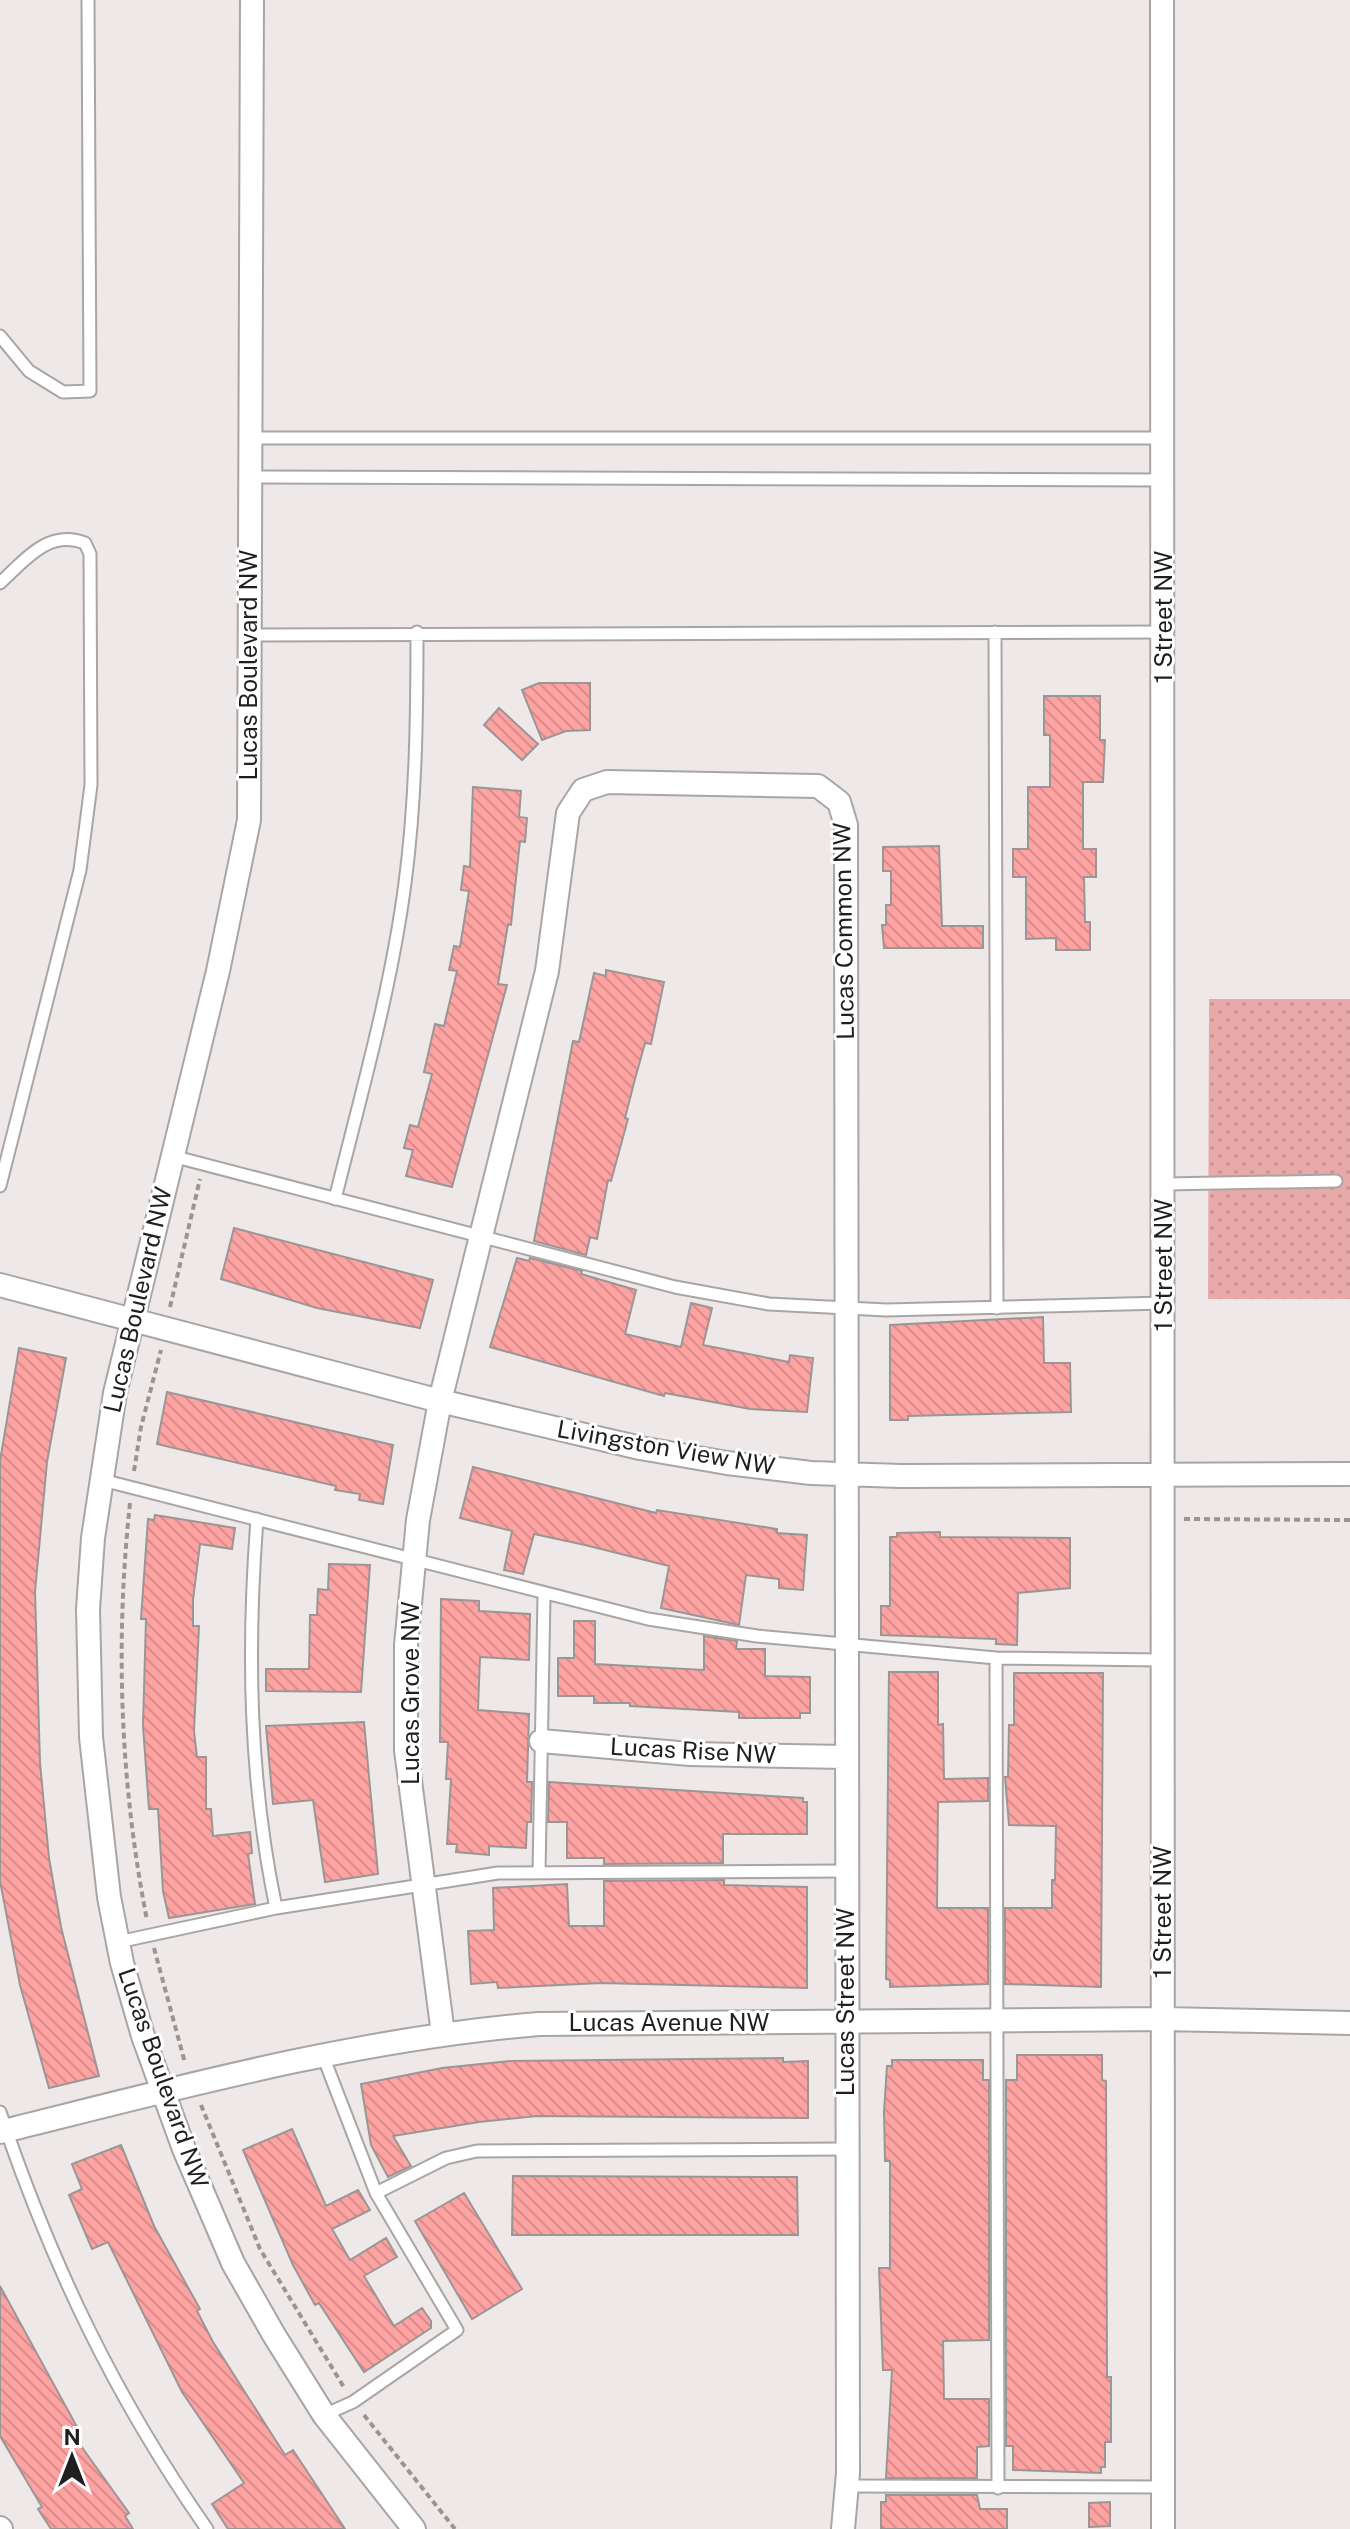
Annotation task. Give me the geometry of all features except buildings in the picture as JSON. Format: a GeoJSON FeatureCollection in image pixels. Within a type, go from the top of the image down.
{"type":"FeatureCollection","features":[{"type":"Feature","properties":{"kind":"street","name":"Lucas Boulevard NW"},"geometry":{"type":"LineString","coordinates":[[252,0],[249,820],[218,971],[115,1393],[88,1609],[88,1674],[98,1817],[118,1942],[143,2036],[184,2149],[233,2263],[324,2415],[414,2529]]}},
{"type":"Feature","properties":{"kind":"street","name":"1 Street NW"},"geometry":{"type":"LineString","coordinates":[[1162,0],[1165,1184],[1161,1474],[1163,2529]]}},
{"type":"Feature","properties":{"kind":"street","name":"Lucas Common NW"},"geometry":{"type":"LineString","coordinates":[[440,1401],[547,971],[565,828],[574,799],[583,790],[607,782],[806,783],[831,793],[839,802],[846,825],[846,1474]]}},
{"type":"Feature","properties":{"kind":"street","name":"Livingston View NW"},"geometry":{"type":"LineString","coordinates":[[0,1285],[440,1401],[640,1448],[727,1463],[846,1474],[1350,1474]]}},
{"type":"Feature","properties":{"kind":"street","name":"Lucas Grove NW"},"geometry":{"type":"LineString","coordinates":[[440,1401],[423,1481],[413,1561],[406,1645],[406,1750],[443,2034]]}},
{"type":"Feature","properties":{"kind":"street","name":"Lucas Street NW"},"geometry":{"type":"LineString","coordinates":[[843,2529],[847,2486],[846,1474]]}},
{"type":"Feature","properties":{"kind":"street","name":"Lucas Rise NW"},"geometry":{"type":"LineString","coordinates":[[541,1741],[690,1754],[845,1757]]}},
{"type":"Feature","properties":{"kind":"street","name":"Lucas Avenue NW"},"geometry":{"type":"LineString","coordinates":[[2,2125],[165,2093],[323,2056],[443,2034],[539,2024],[1163,2019],[1350,2023]]}},
{"type":"Feature","properties":{"kind":"lane"},"geometry":{"type":"LineString","coordinates":[[0,336],[29,371],[63,392],[90,391],[88,0]]}},
{"type":"Feature","properties":{"kind":"lane"},"geometry":{"type":"LineString","coordinates":[[251,438],[1164,438]]}},
{"type":"Feature","properties":{"kind":"lane"},"geometry":{"type":"LineString","coordinates":[[251,477],[1164,480]]}},
{"type":"Feature","properties":{"kind":"lane"},"geometry":{"type":"LineString","coordinates":[[0,583],[36,550],[58,538],[85,543],[90,554],[91,785],[80,870],[0,1186]]}},
{"type":"Feature","properties":{"kind":"lane"},"geometry":{"type":"LineString","coordinates":[[335,1199],[386,997],[405,885],[414,783],[417,632]]}},
{"type":"Feature","properties":{"kind":"lane"},"geometry":{"type":"LineString","coordinates":[[248,635],[417,632],[1164,632]]}},
{"type":"Feature","properties":{"kind":"lane"},"geometry":{"type":"LineString","coordinates":[[995,632],[997,1308]]}},
{"type":"Feature","properties":{"kind":"lane"},"geometry":{"type":"LineString","coordinates":[[171,1156],[726,1298],[846,1309],[1165,1303]]}},
{"type":"Feature","properties":{"kind":"lane"},"geometry":{"type":"LineString","coordinates":[[1165,1184],[1336,1181]]}},
{"type":"Feature","properties":{"kind":"lane"},"geometry":{"type":"LineString","coordinates":[[102,1480],[544,1595],[705,1629],[996,1658],[1162,1660]]}},
{"type":"Feature","properties":{"kind":"lane"},"geometry":{"type":"LineString","coordinates":[[257,1519],[251,1596],[252,1720],[259,1811],[276,1908]]}},
{"type":"Feature","properties":{"kind":"lane"},"geometry":{"type":"LineString","coordinates":[[539,1873],[544,1595]]}},
{"type":"Feature","properties":{"kind":"lane"},"geometry":{"type":"LineString","coordinates":[[996,1658],[998,2488]]}},
{"type":"Feature","properties":{"kind":"lane"},"geometry":{"type":"LineString","coordinates":[[118,1942],[276,1908],[498,1873],[845,1871]]}},
{"type":"Feature","properties":{"kind":"lane"},"geometry":{"type":"LineString","coordinates":[[323,2056],[376,2193],[457,2330],[353,2402],[324,2415]]}},
{"type":"Feature","properties":{"kind":"lane"},"geometry":{"type":"LineString","coordinates":[[2,2125],[63,2279],[120,2396],[207,2529]]}},
{"type":"Feature","properties":{"kind":"lane"},"geometry":{"type":"LineString","coordinates":[[376,2193],[446,2158],[489,2150],[846,2149]]}},
{"type":"Feature","properties":{"kind":"lane"},"geometry":{"type":"LineString","coordinates":[[847,2486],[1163,2487]]}},
{"type":"Feature","properties":{"kind":"path"},"geometry":{"type":"LineString","coordinates":[[204,1165],[141,1427],[132,1487],[121,1651],[134,1856],[177,2044],[260,2249],[353,2402],[455,2529]]}},
{"type":"Feature","properties":{"kind":"path"},"geometry":{"type":"LineString","coordinates":[[1162,1519],[1350,1520]]}},
{"type":"Feature","properties":{"kind":"shaded area"},"geometry":{"type":"Polygon","coordinates":[[[1209,999],[1350,999],[1350,1299],[1208,1299],[1209,999]]]}}]}
